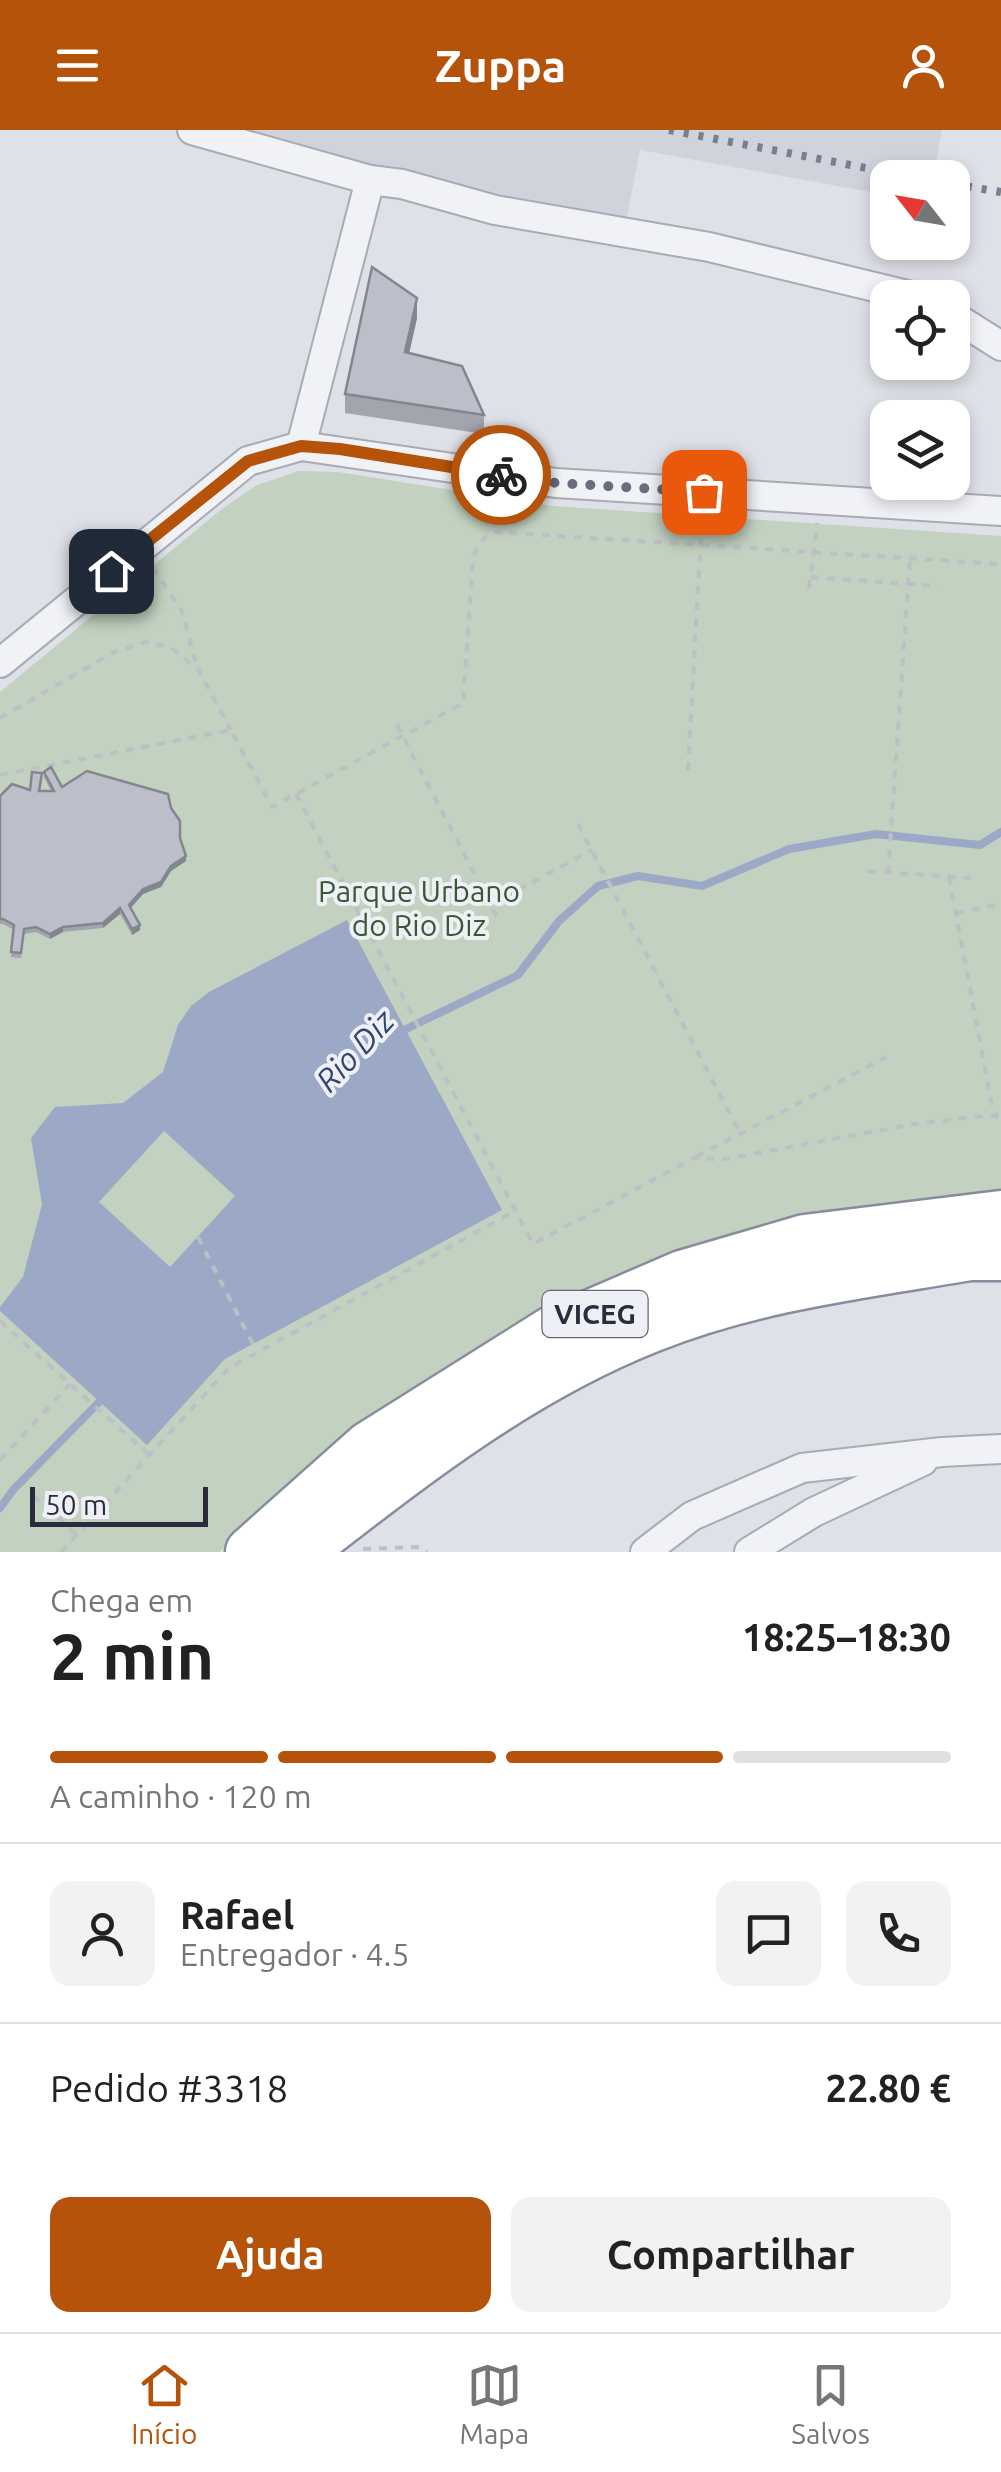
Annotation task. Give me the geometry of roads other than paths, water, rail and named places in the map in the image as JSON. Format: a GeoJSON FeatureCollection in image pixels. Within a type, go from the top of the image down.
{"type":"FeatureCollection","features":[{"type":"Feature","properties":{"kind":"highway","name":"VICEG"},"geometry":{"type":"LineString","coordinates":[[251,1552],[369,1447],[552,1332],[682,1276],[805,1240],[1001,1216]]}},
{"type":"Feature","properties":{"kind":"highway","name":"VICEG"},"geometry":{"type":"LineString","coordinates":[[299,1552],[428,1452],[523,1389],[651,1327],[785,1286],[970,1255],[1001,1255]]}},
{"type":"Feature","properties":{"kind":"street"},"geometry":{"type":"LineString","coordinates":[[192,130],[495,210],[709,247],[870,286]]}},
{"type":"Feature","properties":{"kind":"street"},"geometry":{"type":"LineString","coordinates":[[301,446],[370,180]]}},
{"type":"Feature","properties":{"kind":"street"},"geometry":{"type":"LineString","coordinates":[[970,326],[1001,346]]}},
{"type":"Feature","properties":{"kind":"street"},"geometry":{"type":"LineString","coordinates":[[0,662],[248,461],[301,446],[556,483],[1001,511]]}},
{"type":"Feature","properties":{"kind":"street"},"geometry":{"type":"LineString","coordinates":[[645,1552],[692,1516],[802,1468],[942,1452],[1001,1450]]}},
{"type":"Feature","properties":{"kind":"street"},"geometry":{"type":"LineString","coordinates":[[749,1552],[814,1512],[942,1452]]}},
{"type":"Feature","properties":{"kind":"water"},"geometry":{"type":"Polygon","coordinates":[[[347,920],[502,1210],[225,1359],[147,1445],[0,1307],[23,1277],[42,1204],[31,1138],[55,1107],[123,1103],[163,1072],[178,1025],[191,1006],[209,992],[347,920]],[[164,1131],[99,1202],[170,1267],[235,1196],[164,1131]]]}},
{"type":"Feature","properties":{"kind":"waterway","name":"Rio Diz"},"geometry":{"type":"LineString","coordinates":[[400,1032],[518,975],[559,921],[598,886],[638,876],[702,886],[789,849],[876,834],[980,845],[1001,832]]}},
{"type":"Feature","properties":{"kind":"waterway","name":"Rio Diz"},"geometry":{"type":"LineString","coordinates":[[0,1508],[106,1395]]}},
{"type":"Feature","properties":{"kind":"railway"},"geometry":{"type":"LineString","coordinates":[[669,130],[870,169]]}},
{"type":"Feature","properties":{"kind":"railway"},"geometry":{"type":"LineString","coordinates":[[970,187],[1001,192]]}},
{"type":"Feature","properties":{"kind":"park label","name":"Parque Urbano do Rio Diz"},"geometry":{"type":"Point","coordinates":[419,909]}}]}
